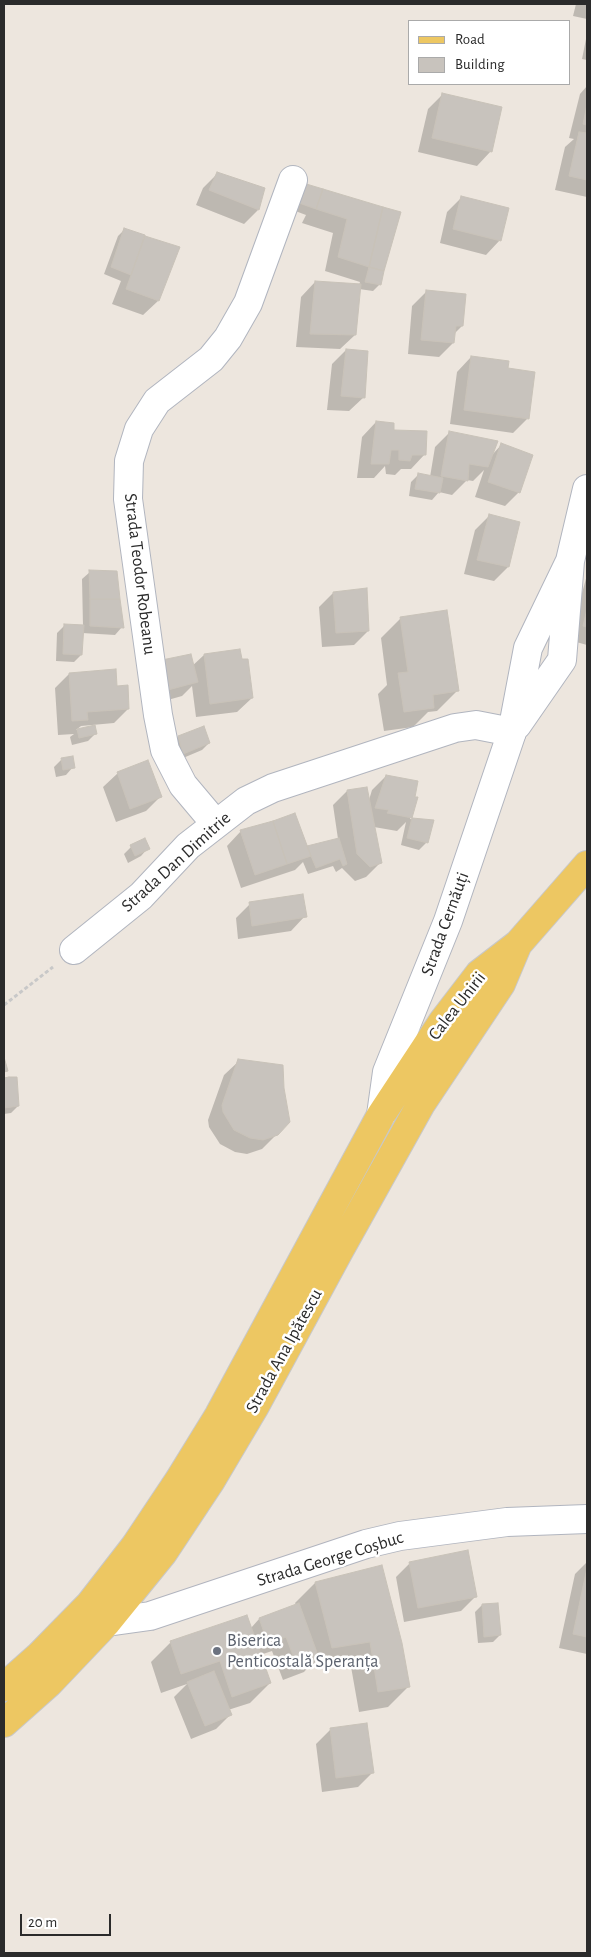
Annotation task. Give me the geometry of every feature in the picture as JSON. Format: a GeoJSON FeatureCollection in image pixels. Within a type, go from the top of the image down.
{"type":"FeatureCollection","features":[{"type":"Feature","properties":{"kind":"main road","name":"Calea Unirii"},"geometry":{"type":"LineString","coordinates":[[381,1115],[443,1020],[479,974],[518,944],[587,865]]}},
{"type":"Feature","properties":{"kind":"main road","name":"Strada Ana Ipătescu"},"geometry":{"type":"LineString","coordinates":[[4,1723],[49,1682],[107,1622],[163,1553],[210,1482],[255,1406],[421,1104],[501,984],[518,944]]}},
{"type":"Feature","properties":{"kind":"main road","name":"Strada Ana Ipătescu"},"geometry":{"type":"LineString","coordinates":[[4,1687],[39,1656],[90,1604],[135,1546],[179,1480],[219,1415],[381,1115]]}},
{"type":"Feature","properties":{"kind":"street","name":"Strada Teodor Robeanu"},"geometry":{"type":"LineString","coordinates":[[215,824],[183,785],[165,750],[158,715],[128,499],[130,461],[138,429],[157,401],[211,359],[228,338],[248,303],[292,180]]}},
{"type":"Feature","properties":{"kind":"street","name":"Strada Cernăuți"},"geometry":{"type":"LineString","coordinates":[[512,732],[562,660],[570,561],[587,489]]}},
{"type":"Feature","properties":{"kind":"street","name":"Strada Cernăuți"},"geometry":{"type":"LineString","coordinates":[[381,1115],[387,1072],[448,921],[512,732],[528,648],[570,561]]}},
{"type":"Feature","properties":{"kind":"street","name":"Strada Dan Dimitrie"},"geometry":{"type":"LineString","coordinates":[[74,950],[141,896],[188,846],[246,801],[273,788],[456,728],[476,725],[512,732]]}},
{"type":"Feature","properties":{"kind":"street","name":"Strada George Coșbuc"},"geometry":{"type":"LineString","coordinates":[[107,1622],[150,1616],[366,1544],[400,1536],[507,1522],[587,1519]]}},
{"type":"Feature","properties":{"kind":"path"},"geometry":{"type":"LineString","coordinates":[[4,1005],[74,950]]}},
{"type":"Feature","properties":{"kind":"building"},"geometry":{"type":"Polygon","coordinates":[[[442,93],[502,107],[492,152],[432,138],[442,93]]]}},
{"type":"Feature","properties":{"kind":"building"},"geometry":{"type":"Polygon","coordinates":[[[587,105],[587,125],[583,124],[587,105]]]}},
{"type":"Feature","properties":{"kind":"building"},"geometry":{"type":"Polygon","coordinates":[[[579,132],[587,133],[587,180],[569,176],[579,132]]]}},
{"type":"Feature","properties":{"kind":"building"},"geometry":{"type":"Polygon","coordinates":[[[217,172],[265,188],[259,210],[209,190],[217,172]]]}},
{"type":"Feature","properties":{"kind":"building"},"geometry":{"type":"Polygon","coordinates":[[[303,183],[323,189],[316,209],[296,202],[303,183]]]}},
{"type":"Feature","properties":{"kind":"building"},"geometry":{"type":"Polygon","coordinates":[[[323,189],[383,207],[369,267],[338,257],[347,219],[316,209],[323,189]]]}},
{"type":"Feature","properties":{"kind":"building"},"geometry":{"type":"Polygon","coordinates":[[[461,196],[509,208],[501,241],[453,229],[461,196]]]}},
{"type":"Feature","properties":{"kind":"building"},"geometry":{"type":"Polygon","coordinates":[[[383,207],[401,212],[384,271],[369,267],[383,207]]]}},
{"type":"Feature","properties":{"kind":"building"},"geometry":{"type":"Polygon","coordinates":[[[124,228],[145,235],[131,275],[111,267],[124,228]]]}},
{"type":"Feature","properties":{"kind":"building"},"geometry":{"type":"Polygon","coordinates":[[[145,236],[180,247],[159,301],[126,289],[145,236]]]}},
{"type":"Feature","properties":{"kind":"building"},"geometry":{"type":"Polygon","coordinates":[[[369,267],[384,271],[381,285],[365,282],[369,267]]]}},
{"type":"Feature","properties":{"kind":"building"},"geometry":{"type":"Polygon","coordinates":[[[315,281],[361,284],[356,335],[310,334],[315,281]]]}},
{"type":"Feature","properties":{"kind":"building"},"geometry":{"type":"Polygon","coordinates":[[[426,290],[466,294],[463,326],[456,326],[454,343],[421,340],[426,290]]]}},
{"type":"Feature","properties":{"kind":"building"},"geometry":{"type":"Polygon","coordinates":[[[346,349],[368,351],[365,398],[341,396],[346,349]]]}},
{"type":"Feature","properties":{"kind":"building"},"geometry":{"type":"Polygon","coordinates":[[[471,356],[509,361],[508,368],[535,372],[529,419],[464,410],[471,356]]]}},
{"type":"Feature","properties":{"kind":"building"},"geometry":{"type":"Polygon","coordinates":[[[376,421],[394,423],[394,430],[427,431],[426,455],[412,455],[410,461],[399,460],[399,450],[391,450],[389,464],[371,464],[376,421]]]}},
{"type":"Feature","properties":{"kind":"building"},"geometry":{"type":"Polygon","coordinates":[[[449,431],[498,441],[488,467],[469,464],[468,481],[441,476],[449,431]]]}},
{"type":"Feature","properties":{"kind":"building"},"geometry":{"type":"Polygon","coordinates":[[[501,443],[533,455],[520,493],[488,482],[501,443]]]}},
{"type":"Feature","properties":{"kind":"building"},"geometry":{"type":"Polygon","coordinates":[[[418,473],[443,478],[440,493],[415,489],[418,473]]]}},
{"type":"Feature","properties":{"kind":"building"},"geometry":{"type":"Polygon","coordinates":[[[489,514],[520,522],[509,567],[477,560],[489,514]]]}},
{"type":"Feature","properties":{"kind":"building"},"geometry":{"type":"Polygon","coordinates":[[[89,570],[117,571],[120,599],[90,599],[89,570]]]}},
{"type":"Feature","properties":{"kind":"building"},"geometry":{"type":"Polygon","coordinates":[[[367,588],[369,631],[336,633],[333,592],[367,588]]]}},
{"type":"Feature","properties":{"kind":"building"},"geometry":{"type":"Polygon","coordinates":[[[90,599],[120,599],[124,628],[90,626],[90,599]]]}},
{"type":"Feature","properties":{"kind":"building"},"geometry":{"type":"Polygon","coordinates":[[[587,609],[587,627],[583,626],[587,609]]]}},
{"type":"Feature","properties":{"kind":"building"},"geometry":{"type":"Polygon","coordinates":[[[447,610],[459,691],[433,695],[434,708],[404,712],[398,673],[408,672],[400,617],[447,610]]]}},
{"type":"Feature","properties":{"kind":"building"},"geometry":{"type":"Polygon","coordinates":[[[64,624],[84,625],[82,655],[63,654],[64,624]]]}},
{"type":"Feature","properties":{"kind":"building"},"geometry":{"type":"Polygon","coordinates":[[[240,649],[242,659],[248,659],[253,698],[210,704],[204,654],[240,649]]]}},
{"type":"Feature","properties":{"kind":"building"},"geometry":{"type":"Polygon","coordinates":[[[191,654],[198,682],[164,691],[157,661],[191,654]]]}},
{"type":"Feature","properties":{"kind":"building"},"geometry":{"type":"Polygon","coordinates":[[[116,669],[117,686],[128,685],[129,709],[87,712],[88,720],[72,721],[69,673],[116,669]]]}},
{"type":"Feature","properties":{"kind":"building"},"geometry":{"type":"Polygon","coordinates":[[[95,725],[97,734],[79,738],[77,729],[95,725]]]}},
{"type":"Feature","properties":{"kind":"building"},"geometry":{"type":"Polygon","coordinates":[[[204,726],[210,743],[183,754],[178,736],[204,726]]]}},
{"type":"Feature","properties":{"kind":"building"},"geometry":{"type":"Polygon","coordinates":[[[73,756],[75,768],[63,770],[61,758],[73,756]]]}},
{"type":"Feature","properties":{"kind":"building"},"geometry":{"type":"Polygon","coordinates":[[[148,760],[162,797],[130,809],[117,772],[148,760]]]}},
{"type":"Feature","properties":{"kind":"building"},"geometry":{"type":"Polygon","coordinates":[[[386,775],[418,781],[415,797],[418,797],[412,818],[387,813],[389,810],[375,808],[386,775]]]}},
{"type":"Feature","properties":{"kind":"building"},"geometry":{"type":"Polygon","coordinates":[[[367,787],[382,863],[370,867],[357,854],[347,790],[367,787]]]}},
{"type":"Feature","properties":{"kind":"building"},"geometry":{"type":"Polygon","coordinates":[[[295,813],[311,856],[287,864],[273,821],[295,813]]]}},
{"type":"Feature","properties":{"kind":"building"},"geometry":{"type":"Polygon","coordinates":[[[412,818],[434,820],[428,843],[407,838],[412,818]]]}},
{"type":"Feature","properties":{"kind":"building"},"geometry":{"type":"Polygon","coordinates":[[[273,821],[287,864],[255,875],[240,830],[273,821]]]}},
{"type":"Feature","properties":{"kind":"building"},"geometry":{"type":"Polygon","coordinates":[[[145,838],[150,849],[135,856],[130,845],[145,838]]]}},
{"type":"Feature","properties":{"kind":"building"},"geometry":{"type":"Polygon","coordinates":[[[339,838],[347,864],[343,866],[340,859],[316,868],[307,846],[339,838]]]}},
{"type":"Feature","properties":{"kind":"building"},"geometry":{"type":"Polygon","coordinates":[[[303,894],[307,917],[252,926],[249,902],[303,894]]]}},
{"type":"Feature","properties":{"kind":"building"},"geometry":{"type":"Polygon","coordinates":[[[4,1057],[8,1071],[4,1072],[4,1057]]]}},
{"type":"Feature","properties":{"kind":"building"},"geometry":{"type":"Polygon","coordinates":[[[238,1059],[283,1065],[284,1088],[290,1122],[278,1135],[263,1140],[250,1138],[234,1130],[223,1112],[222,1105],[238,1059]]]}},
{"type":"Feature","properties":{"kind":"building"},"geometry":{"type":"Polygon","coordinates":[[[17,1077],[19,1106],[4,1108],[4,1078],[17,1077]]]}},
{"type":"Feature","properties":{"kind":"building"},"geometry":{"type":"Polygon","coordinates":[[[468,1550],[477,1597],[418,1608],[409,1562],[468,1550]]]}},
{"type":"Feature","properties":{"kind":"building"},"geometry":{"type":"Polygon","coordinates":[[[382,1565],[402,1643],[410,1687],[378,1692],[370,1642],[332,1648],[315,1582],[382,1565]]]}},
{"type":"Feature","properties":{"kind":"building"},"geometry":{"type":"Polygon","coordinates":[[[587,1568],[587,1637],[573,1634],[587,1568]]]}},
{"type":"Feature","properties":{"kind":"building"},"geometry":{"type":"Polygon","coordinates":[[[299,1603],[319,1658],[297,1666],[286,1637],[268,1644],[259,1618],[299,1603]]]}},
{"type":"Feature","properties":{"kind":"building"},"geometry":{"type":"Polygon","coordinates":[[[498,1603],[501,1635],[484,1637],[482,1604],[498,1603]]]}},
{"type":"Feature","properties":{"kind":"building","name":"Biserica Penticostală Speranța"},"geometry":{"type":"Polygon","coordinates":[[[247,1615],[271,1683],[232,1697],[220,1661],[181,1674],[170,1641],[247,1615]]]}},
{"type":"Feature","properties":{"kind":"building"},"geometry":{"type":"Polygon","coordinates":[[[214,1671],[232,1715],[205,1726],[187,1682],[214,1671]]]}},
{"type":"Feature","properties":{"kind":"building"},"geometry":{"type":"Polygon","coordinates":[[[367,1723],[374,1773],[336,1778],[330,1728],[367,1723]]]}},
{"type":"Feature","properties":{"kind":"place","name":"Biserica Penticostală Speranța"},"geometry":{"type":"Point","coordinates":[217,1651]}}]}
